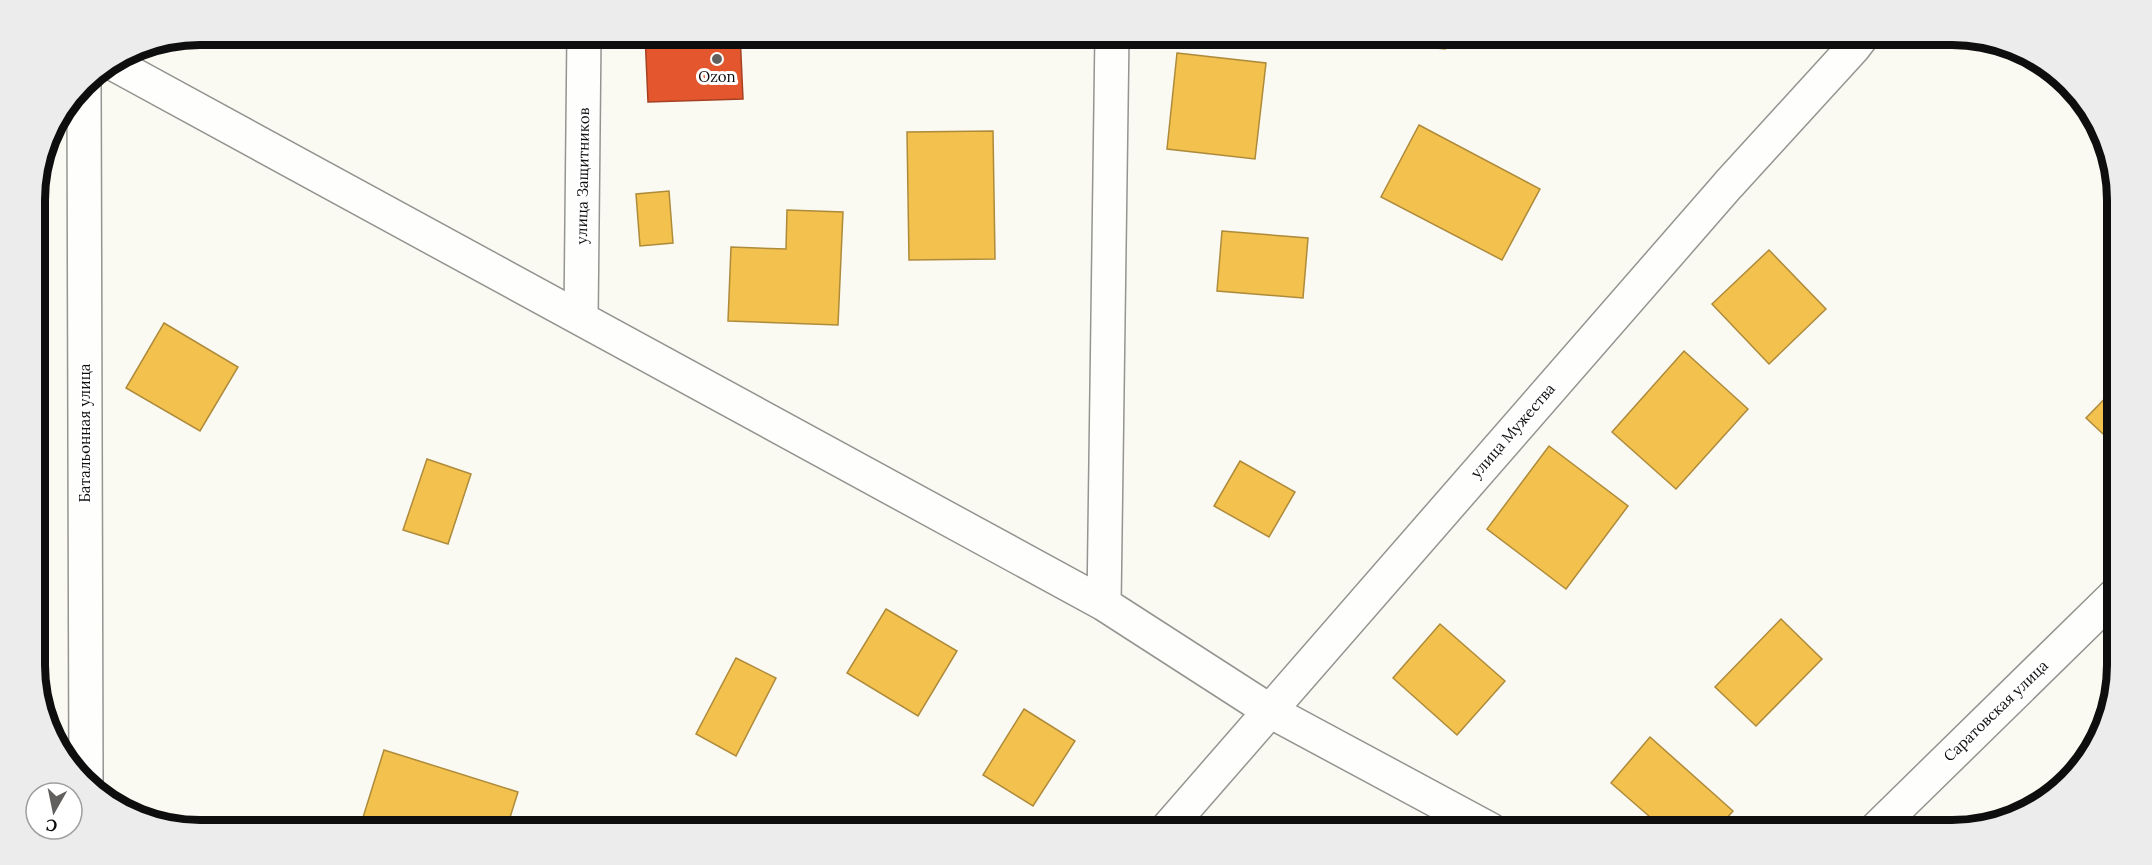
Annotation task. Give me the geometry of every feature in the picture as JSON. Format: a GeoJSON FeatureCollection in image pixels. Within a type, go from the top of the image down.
{"type":"FeatureCollection","features":[{"type":"Feature","properties":{"kind":"street","name":"улица Защитников"},"geometry":{"type":"LineString","coordinates":[[581,318],[585,45]]}},
{"type":"Feature","properties":{"kind":"street"},"geometry":{"type":"LineString","coordinates":[[1104,604],[1112,45]]}},
{"type":"Feature","properties":{"kind":"street","name":"улица Мужества"},"geometry":{"type":"LineString","coordinates":[[1175,820],[1720,194],[1855,45]]}},
{"type":"Feature","properties":{"kind":"street"},"geometry":{"type":"LineString","coordinates":[[120,67],[1104,604],[1270,711],[1472,820]]}},
{"type":"Feature","properties":{"kind":"street","name":"Батальонная улица"},"geometry":{"type":"LineString","coordinates":[[84,97],[86,770]]}},
{"type":"Feature","properties":{"kind":"street","name":"Саратовская улица"},"geometry":{"type":"LineString","coordinates":[[1885,820],[2107,603]]}},
{"type":"Feature","properties":{"kind":"building: Жильё"},"geometry":{"type":"Polygon","coordinates":[[[1407,45],[1446,45],[1445,49],[1407,45]]]}},
{"type":"Feature","properties":{"kind":"building: Жильё"},"geometry":{"type":"Polygon","coordinates":[[[1177,53],[1266,63],[1255,159],[1167,149],[1177,53]]]}},
{"type":"Feature","properties":{"kind":"building: Жильё"},"geometry":{"type":"Polygon","coordinates":[[[1419,125],[1540,189],[1502,260],[1381,197],[1419,125]]]}},
{"type":"Feature","properties":{"kind":"building: Жильё"},"geometry":{"type":"Polygon","coordinates":[[[993,131],[995,259],[909,260],[907,132],[993,131]]]}},
{"type":"Feature","properties":{"kind":"building: Жильё"},"geometry":{"type":"Polygon","coordinates":[[[669,191],[673,243],[640,246],[636,194],[669,191]]]}},
{"type":"Feature","properties":{"kind":"building: Жильё"},"geometry":{"type":"Polygon","coordinates":[[[787,210],[843,212],[838,325],[728,321],[731,247],[786,249],[787,210]]]}},
{"type":"Feature","properties":{"kind":"building: Жильё"},"geometry":{"type":"Polygon","coordinates":[[[1222,231],[1308,238],[1303,298],[1217,291],[1222,231]]]}},
{"type":"Feature","properties":{"kind":"building: Жильё"},"geometry":{"type":"Polygon","coordinates":[[[1769,250],[1826,309],[1769,364],[1712,304],[1769,250]]]}},
{"type":"Feature","properties":{"kind":"building: Жильё"},"geometry":{"type":"Polygon","coordinates":[[[164,323],[238,367],[200,431],[126,388],[164,323]]]}},
{"type":"Feature","properties":{"kind":"building: Жильё"},"geometry":{"type":"Polygon","coordinates":[[[1684,351],[1748,409],[1676,489],[1612,432],[1684,351]]]}},
{"type":"Feature","properties":{"kind":"building: Жильё"},"geometry":{"type":"Polygon","coordinates":[[[2107,396],[2107,438],[2086,418],[2107,396]]]}},
{"type":"Feature","properties":{"kind":"building: Жильё"},"geometry":{"type":"Polygon","coordinates":[[[1549,446],[1628,506],[1566,589],[1487,529],[1549,446]]]}},
{"type":"Feature","properties":{"kind":"building: Жильё"},"geometry":{"type":"Polygon","coordinates":[[[427,459],[471,474],[448,544],[403,530],[427,459]]]}},
{"type":"Feature","properties":{"kind":"building: Жильё"},"geometry":{"type":"Polygon","coordinates":[[[1240,461],[1295,492],[1269,537],[1214,506],[1240,461]]]}},
{"type":"Feature","properties":{"kind":"building: Жильё"},"geometry":{"type":"Polygon","coordinates":[[[886,609],[957,651],[918,716],[847,673],[886,609]]]}},
{"type":"Feature","properties":{"kind":"building: Жильё"},"geometry":{"type":"Polygon","coordinates":[[[1781,619],[1822,659],[1756,726],[1715,687],[1781,619]]]}},
{"type":"Feature","properties":{"kind":"building: Жильё"},"geometry":{"type":"Polygon","coordinates":[[[1440,624],[1505,681],[1457,735],[1393,678],[1440,624]]]}},
{"type":"Feature","properties":{"kind":"building: Жильё"},"geometry":{"type":"Polygon","coordinates":[[[736,658],[776,678],[736,756],[696,734],[736,658]]]}},
{"type":"Feature","properties":{"kind":"building: Жильё"},"geometry":{"type":"Polygon","coordinates":[[[1024,709],[1075,741],[1033,806],[983,775],[1024,709]]]}},
{"type":"Feature","properties":{"kind":"building: Жильё"},"geometry":{"type":"Polygon","coordinates":[[[1650,737],[1733,811],[1725,820],[1654,820],[1611,783],[1650,737]]]}},
{"type":"Feature","properties":{"kind":"building: Жильё"},"geometry":{"type":"Polygon","coordinates":[[[384,750],[518,792],[509,820],[362,820],[384,750]]]}},
{"type":"Feature","properties":{"kind":"building: Торговля"},"geometry":{"type":"Polygon","coordinates":[[[645,45],[741,45],[743,99],[648,102],[645,45]]]}},
{"type":"Feature","properties":{"kind":"place","name":"Ozon"},"geometry":{"type":"Point","coordinates":[717,59]}}]}
